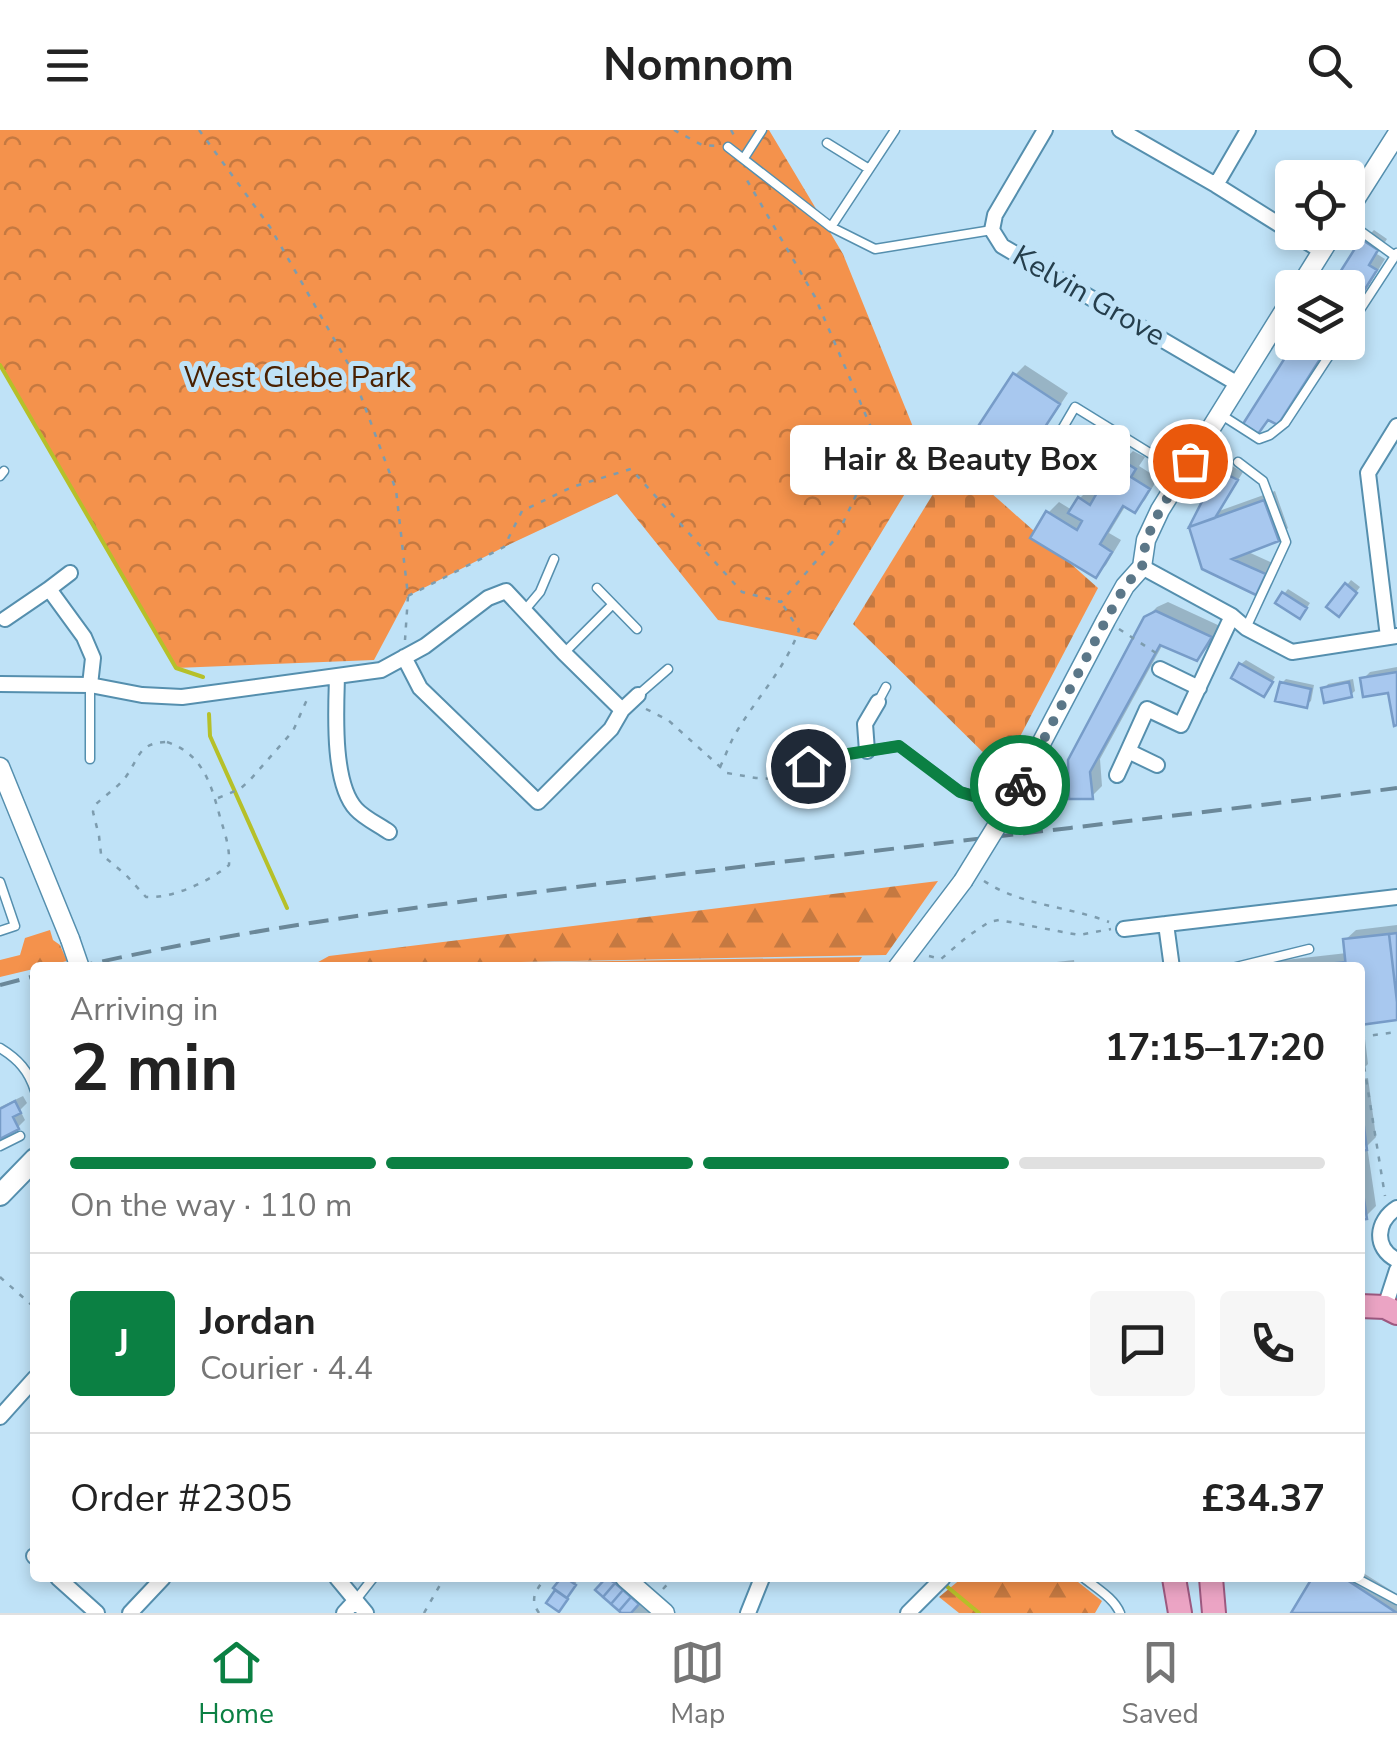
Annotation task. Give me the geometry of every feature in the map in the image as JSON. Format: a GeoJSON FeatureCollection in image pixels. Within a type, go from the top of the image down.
{"type":"FeatureCollection","features":[{"type":"Feature","properties":{"kind":"main road"},"geometry":{"type":"LineString","coordinates":[[0,1195],[30,1164]]}},
{"type":"Feature","properties":{"kind":"main road"},"geometry":{"type":"LineString","coordinates":[[1365,1307],[1391,1310]]}},
{"type":"Feature","properties":{"kind":"main road"},"geometry":{"type":"LineString","coordinates":[[1175,1582],[1180,1613]]}},
{"type":"Feature","properties":{"kind":"main road"},"geometry":{"type":"LineString","coordinates":[[1210,1582],[1214,1613]]}},
{"type":"Feature","properties":{"kind":"street","name":"Kelvin Grove"},"geometry":{"type":"LineString","coordinates":[[1045,130],[995,214],[992,230],[1002,246],[1238,384]]}},
{"type":"Feature","properties":{"kind":"street"},"geometry":{"type":"LineString","coordinates":[[1120,130],[1323,252],[1311,270]]}},
{"type":"Feature","properties":{"kind":"street"},"geometry":{"type":"LineString","coordinates":[[1216,185],[1248,130]]}},
{"type":"Feature","properties":{"kind":"street"},"geometry":{"type":"LineString","coordinates":[[1365,184],[1397,134]]}},
{"type":"Feature","properties":{"kind":"street"},"geometry":{"type":"LineString","coordinates":[[901,962],[965,877],[1006,811],[1106,620],[1125,586],[1142,567],[1146,540],[1160,510],[1275,325]]}},
{"type":"Feature","properties":{"kind":"street"},"geometry":{"type":"LineString","coordinates":[[1142,567],[1292,652],[1392,637],[1368,473],[1397,426]]}},
{"type":"Feature","properties":{"kind":"street"},"geometry":{"type":"LineString","coordinates":[[5,620],[70,574]]}},
{"type":"Feature","properties":{"kind":"street"},"geometry":{"type":"LineString","coordinates":[[49,589],[84,637],[93,658],[90,685]]}},
{"type":"Feature","properties":{"kind":"street"},"geometry":{"type":"LineString","coordinates":[[0,684],[90,685],[142,695],[182,697],[381,670],[404,657],[425,646],[488,598],[506,592],[564,652],[631,702],[611,729],[538,802],[420,688],[404,657]]}},
{"type":"Feature","properties":{"kind":"street"},"geometry":{"type":"LineString","coordinates":[[1116,774],[1147,709],[1182,725],[1232,616]]}},
{"type":"Feature","properties":{"kind":"street"},"geometry":{"type":"LineString","coordinates":[[1160,668],[1199,688]]}},
{"type":"Feature","properties":{"kind":"street"},"geometry":{"type":"LineString","coordinates":[[337,677],[341,778],[356,809],[389,832]]}},
{"type":"Feature","properties":{"kind":"street"},"geometry":{"type":"LineString","coordinates":[[867,751],[865,724],[878,702]]}},
{"type":"Feature","properties":{"kind":"street"},"geometry":{"type":"LineString","coordinates":[[1128,751],[1157,765]]}},
{"type":"Feature","properties":{"kind":"street"},"geometry":{"type":"LineString","coordinates":[[1,771],[78,962]]}},
{"type":"Feature","properties":{"kind":"street"},"geometry":{"type":"LineString","coordinates":[[1124,929],[1397,896]]}},
{"type":"Feature","properties":{"kind":"street"},"geometry":{"type":"LineString","coordinates":[[1166,924],[1171,962]]}},
{"type":"Feature","properties":{"kind":"street"},"geometry":{"type":"LineString","coordinates":[[1397,1208],[1386,1215],[1379,1236],[1388,1256],[1397,1260]]}},
{"type":"Feature","properties":{"kind":"street"},"geometry":{"type":"LineString","coordinates":[[1365,1239],[1379,1236]]}},
{"type":"Feature","properties":{"kind":"street"},"geometry":{"type":"LineString","coordinates":[[1391,1310],[1397,1270]]}},
{"type":"Feature","properties":{"kind":"street"},"geometry":{"type":"LineString","coordinates":[[0,1417],[30,1384]]}},
{"type":"Feature","properties":{"kind":"street"},"geometry":{"type":"LineString","coordinates":[[62,1582],[97,1613]]}},
{"type":"Feature","properties":{"kind":"street"},"geometry":{"type":"LineString","coordinates":[[130,1613],[158,1582]]}},
{"type":"Feature","properties":{"kind":"street"},"geometry":{"type":"LineString","coordinates":[[340,1582],[366,1613]]}},
{"type":"Feature","properties":{"kind":"street"},"geometry":{"type":"LineString","coordinates":[[630,1582],[665,1613]]}},
{"type":"Feature","properties":{"kind":"street"},"geometry":{"type":"LineString","coordinates":[[748,1613],[760,1582]]}},
{"type":"Feature","properties":{"kind":"street"},"geometry":{"type":"LineString","coordinates":[[908,1613],[937,1582]]}},
{"type":"Feature","properties":{"kind":"street"},"geometry":{"type":"LineString","coordinates":[[344,1613],[355,1600]]}},
{"type":"Feature","properties":{"kind":"lane"},"geometry":{"type":"LineString","coordinates":[[744,158],[762,130]]}},
{"type":"Feature","properties":{"kind":"lane"},"geometry":{"type":"LineString","coordinates":[[831,227],[895,130]]}},
{"type":"Feature","properties":{"kind":"lane"},"geometry":{"type":"LineString","coordinates":[[827,143],[869,170]]}},
{"type":"Feature","properties":{"kind":"lane"},"geometry":{"type":"LineString","coordinates":[[728,148],[831,227],[876,249],[992,230]]}},
{"type":"Feature","properties":{"kind":"lane"},"geometry":{"type":"LineString","coordinates":[[1365,233],[1396,254],[1365,302]]}},
{"type":"Feature","properties":{"kind":"lane"},"geometry":{"type":"LineString","coordinates":[[1220,414],[1258,439],[1270,435],[1285,423],[1326,360]]}},
{"type":"Feature","properties":{"kind":"lane"},"geometry":{"type":"LineString","coordinates":[[1030,484],[1076,407],[1182,473]]}},
{"type":"Feature","properties":{"kind":"lane"},"geometry":{"type":"LineString","coordinates":[[1238,462],[1263,480],[1286,542],[1246,628]]}},
{"type":"Feature","properties":{"kind":"lane"},"geometry":{"type":"LineString","coordinates":[[524,611],[540,592],[554,559]]}},
{"type":"Feature","properties":{"kind":"lane"},"geometry":{"type":"LineString","coordinates":[[598,588],[637,629]]}},
{"type":"Feature","properties":{"kind":"lane"},"geometry":{"type":"LineString","coordinates":[[564,652],[612,604]]}},
{"type":"Feature","properties":{"kind":"lane"},"geometry":{"type":"LineString","coordinates":[[631,702],[668,669]]}},
{"type":"Feature","properties":{"kind":"lane"},"geometry":{"type":"LineString","coordinates":[[90,685],[90,759]]}},
{"type":"Feature","properties":{"kind":"lane"},"geometry":{"type":"LineString","coordinates":[[878,702],[886,687]]}},
{"type":"Feature","properties":{"kind":"lane"},"geometry":{"type":"LineString","coordinates":[[785,769],[899,746],[960,792],[1006,811]]}},
{"type":"Feature","properties":{"kind":"lane"},"geometry":{"type":"LineString","coordinates":[[0,882],[14,926],[0,931]]}},
{"type":"Feature","properties":{"kind":"lane"},"geometry":{"type":"LineString","coordinates":[[1256,962],[1309,949]]}},
{"type":"Feature","properties":{"kind":"lane"},"geometry":{"type":"LineString","coordinates":[[0,1048],[22,1065],[30,1078]]}},
{"type":"Feature","properties":{"kind":"lane"},"geometry":{"type":"LineString","coordinates":[[0,1146],[20,1136]]}},
{"type":"Feature","properties":{"kind":"lane"},"geometry":{"type":"LineString","coordinates":[[355,1600],[369,1582]]}},
{"type":"Feature","properties":{"kind":"lane"},"geometry":{"type":"LineString","coordinates":[[1089,1582],[1120,1613]]}},
{"type":"Feature","properties":{"kind":"lane"},"geometry":{"type":"LineString","coordinates":[[1363,1582],[1397,1600]]}},
{"type":"Feature","properties":{"kind":"path"},"geometry":{"type":"LineString","coordinates":[[199,130],[270,227],[350,367],[396,490],[408,596],[404,657]]}},
{"type":"Feature","properties":{"kind":"path"},"geometry":{"type":"LineString","coordinates":[[674,130],[702,145],[728,148],[816,297],[879,446],[836,538],[782,602]]}},
{"type":"Feature","properties":{"kind":"path"},"geometry":{"type":"LineString","coordinates":[[408,596],[504,547],[522,510],[572,486],[631,469],[742,592],[782,602],[799,630],[783,667],[736,732],[720,766]]}},
{"type":"Feature","properties":{"kind":"path"},"geometry":{"type":"LineString","coordinates":[[1106,620],[1156,653],[1160,668]]}},
{"type":"Feature","properties":{"kind":"path"},"geometry":{"type":"LineString","coordinates":[[216,799],[240,789],[293,732],[306,705],[312,679]]}},
{"type":"Feature","properties":{"kind":"path"},"geometry":{"type":"LineString","coordinates":[[631,702],[668,720],[726,773],[786,779],[785,769]]}},
{"type":"Feature","properties":{"kind":"path"},"geometry":{"type":"LineString","coordinates":[[155,742],[175,745],[196,759],[216,799],[228,838],[230,865],[210,878],[169,895],[146,897],[101,854],[94,806],[124,780],[144,748],[155,742]]}},
{"type":"Feature","properties":{"kind":"path"},"geometry":{"type":"LineString","coordinates":[[911,948],[941,959],[980,926],[999,920],[1079,934],[1110,930],[1116,925],[965,877]]}},
{"type":"Feature","properties":{"kind":"path"},"geometry":{"type":"LineString","coordinates":[[1365,1038],[1397,1032]]}},
{"type":"Feature","properties":{"kind":"path"},"geometry":{"type":"LineString","coordinates":[[1365,1070],[1385,1196]]}},
{"type":"Feature","properties":{"kind":"path"},"geometry":{"type":"LineString","coordinates":[[0,1276],[30,1303]]}},
{"type":"Feature","properties":{"kind":"path"},"geometry":{"type":"LineString","coordinates":[[424,1613],[442,1582]]}},
{"type":"Feature","properties":{"kind":"path"},"geometry":{"type":"LineString","coordinates":[[539,1613],[532,1597],[543,1582]]}},
{"type":"Feature","properties":{"kind":"green space","name":"West Glebe Park"},"geometry":{"type":"Polygon","coordinates":[[[0,130],[769,130],[843,254],[926,459],[816,640],[718,620],[617,494],[408,596],[374,660],[176,668],[0,365],[0,130]]]}},
{"type":"Feature","properties":{"kind":"green space"},"geometry":{"type":"Polygon","coordinates":[[[954,460],[1098,588],[1002,771],[853,624],[954,460]]]}},
{"type":"Feature","properties":{"kind":"green space"},"geometry":{"type":"Polygon","coordinates":[[[938,881],[886,955],[318,962],[329,956],[938,881]]]}},
{"type":"Feature","properties":{"kind":"green space"},"geometry":{"type":"Polygon","coordinates":[[[50,930],[67,961],[30,962],[30,970],[0,977],[0,960],[20,955],[25,938],[50,930]]]}},
{"type":"Feature","properties":{"kind":"green space"},"geometry":{"type":"Polygon","coordinates":[[[862,957],[859,962],[556,962],[862,957]]]}},
{"type":"Feature","properties":{"kind":"green space"},"geometry":{"type":"Polygon","coordinates":[[[957,1582],[1078,1582],[1102,1601],[1095,1613],[959,1613],[939,1597],[957,1582]]]}},
{"type":"Feature","properties":{"kind":"building"},"geometry":{"type":"Polygon","coordinates":[[[1365,242],[1378,250],[1369,265],[1377,270],[1365,289],[1365,270],[1341,270],[1354,250],[1365,250],[1365,242]]]}},
{"type":"Feature","properties":{"kind":"building"},"geometry":{"type":"Polygon","coordinates":[[[1284,360],[1320,360],[1278,425],[1268,420],[1258,434],[1243,424],[1284,360]]]}},
{"type":"Feature","properties":{"kind":"building"},"geometry":{"type":"Polygon","coordinates":[[[1013,373],[1060,404],[1005,488],[958,457],[1013,373]]]}},
{"type":"Feature","properties":{"kind":"building"},"geometry":{"type":"Polygon","coordinates":[[[1082,447],[1116,467],[1121,460],[1136,469],[1131,477],[1150,489],[1135,513],[1123,506],[1100,544],[1112,552],[1096,578],[1030,538],[1046,511],[1077,530],[1082,521],[1068,513],[1078,497],[1090,505],[1098,491],[1067,472],[1082,447]]]}},
{"type":"Feature","properties":{"kind":"building"},"geometry":{"type":"Polygon","coordinates":[[[1218,470],[1238,480],[1215,518],[1189,527],[1218,470]]]}},
{"type":"Feature","properties":{"kind":"building"},"geometry":{"type":"Polygon","coordinates":[[[1264,500],[1279,541],[1232,559],[1266,574],[1256,595],[1202,569],[1189,527],[1264,500]]]}},
{"type":"Feature","properties":{"kind":"building"},"geometry":{"type":"Polygon","coordinates":[[[1345,583],[1357,593],[1339,617],[1326,607],[1345,583]]]}},
{"type":"Feature","properties":{"kind":"building"},"geometry":{"type":"Polygon","coordinates":[[[1282,592],[1307,608],[1300,619],[1275,603],[1282,592]]]}},
{"type":"Feature","properties":{"kind":"building"},"geometry":{"type":"Polygon","coordinates":[[[1156,611],[1212,637],[1197,661],[1160,645],[1090,772],[1093,799],[1069,799],[1068,760],[1144,617],[1156,611]]]}},
{"type":"Feature","properties":{"kind":"building"},"geometry":{"type":"Polygon","coordinates":[[[1239,663],[1273,682],[1264,697],[1231,678],[1239,663]]]}},
{"type":"Feature","properties":{"kind":"building"},"geometry":{"type":"Polygon","coordinates":[[[1397,672],[1394,726],[1388,693],[1363,697],[1360,678],[1397,672]]]}},
{"type":"Feature","properties":{"kind":"building"},"geometry":{"type":"Polygon","coordinates":[[[1280,682],[1311,689],[1307,708],[1275,701],[1280,682]]]}},
{"type":"Feature","properties":{"kind":"building"},"geometry":{"type":"Polygon","coordinates":[[[1349,682],[1352,697],[1324,703],[1321,688],[1349,682]]]}},
{"type":"Feature","properties":{"kind":"building"},"geometry":{"type":"Polygon","coordinates":[[[1397,933],[1397,1002],[1389,934],[1397,933]]]}},
{"type":"Feature","properties":{"kind":"building"},"geometry":{"type":"Polygon","coordinates":[[[1389,934],[1397,1020],[1365,1024],[1365,962],[1345,962],[1343,939],[1389,934]]]}},
{"type":"Feature","properties":{"kind":"building"},"geometry":{"type":"Polygon","coordinates":[[[15,1101],[21,1113],[13,1117],[19,1129],[0,1139],[0,1109],[15,1101]]]}},
{"type":"Feature","properties":{"kind":"building"},"geometry":{"type":"Polygon","coordinates":[[[558,1582],[576,1585],[567,1598],[553,1588],[558,1582]]]}},
{"type":"Feature","properties":{"kind":"building"},"geometry":{"type":"Polygon","coordinates":[[[602,1582],[615,1583],[603,1597],[595,1590],[602,1582]]]}},
{"type":"Feature","properties":{"kind":"building"},"geometry":{"type":"Polygon","coordinates":[[[1310,1582],[1350,1582],[1397,1613],[1291,1613],[1310,1582]]]}},
{"type":"Feature","properties":{"kind":"building"},"geometry":{"type":"Polygon","coordinates":[[[615,1583],[623,1590],[611,1604],[603,1597],[615,1583]]]}},
{"type":"Feature","properties":{"kind":"building"},"geometry":{"type":"Polygon","coordinates":[[[555,1590],[568,1599],[559,1612],[546,1603],[555,1590]]]}},
{"type":"Feature","properties":{"kind":"building"},"geometry":{"type":"Polygon","coordinates":[[[623,1590],[631,1597],[619,1611],[611,1604],[623,1590]]]}},
{"type":"Feature","properties":{"kind":"building"},"geometry":{"type":"Polygon","coordinates":[[[631,1597],[639,1604],[631,1613],[621,1613],[619,1611],[631,1597]]]}},
{"type":"Feature","properties":{"kind":"waterway"},"geometry":{"type":"LineString","coordinates":[[0,365],[176,668],[203,677]]}},
{"type":"Feature","properties":{"kind":"waterway"},"geometry":{"type":"LineString","coordinates":[[209,714],[210,736],[287,908]]}},
{"type":"Feature","properties":{"kind":"waterway"},"geometry":{"type":"LineString","coordinates":[[944,1584],[979,1613]]}},
{"type":"Feature","properties":{"kind":"railway"},"geometry":{"type":"LineString","coordinates":[[100,962],[278,928],[417,908],[1397,788]]}},
{"type":"Feature","properties":{"kind":"railway"},"geometry":{"type":"LineString","coordinates":[[0,985],[30,977]]}},
{"type":"Feature","properties":{"kind":"way so far"},"geometry":{"type":"LineString","coordinates":[[1020,785],[1125,586],[1142,567],[1146,540],[1190,461]]}},
{"type":"Feature","properties":{"kind":"place","name":"Hair & Beauty Box"},"geometry":{"type":"Point","coordinates":[1190,461]}},
{"type":"Feature","properties":{"kind":"route"},"geometry":{"type":"LineString","coordinates":[[808,766],[842,755],[899,746],[960,792],[1008,806],[1020,785]]}}]}
